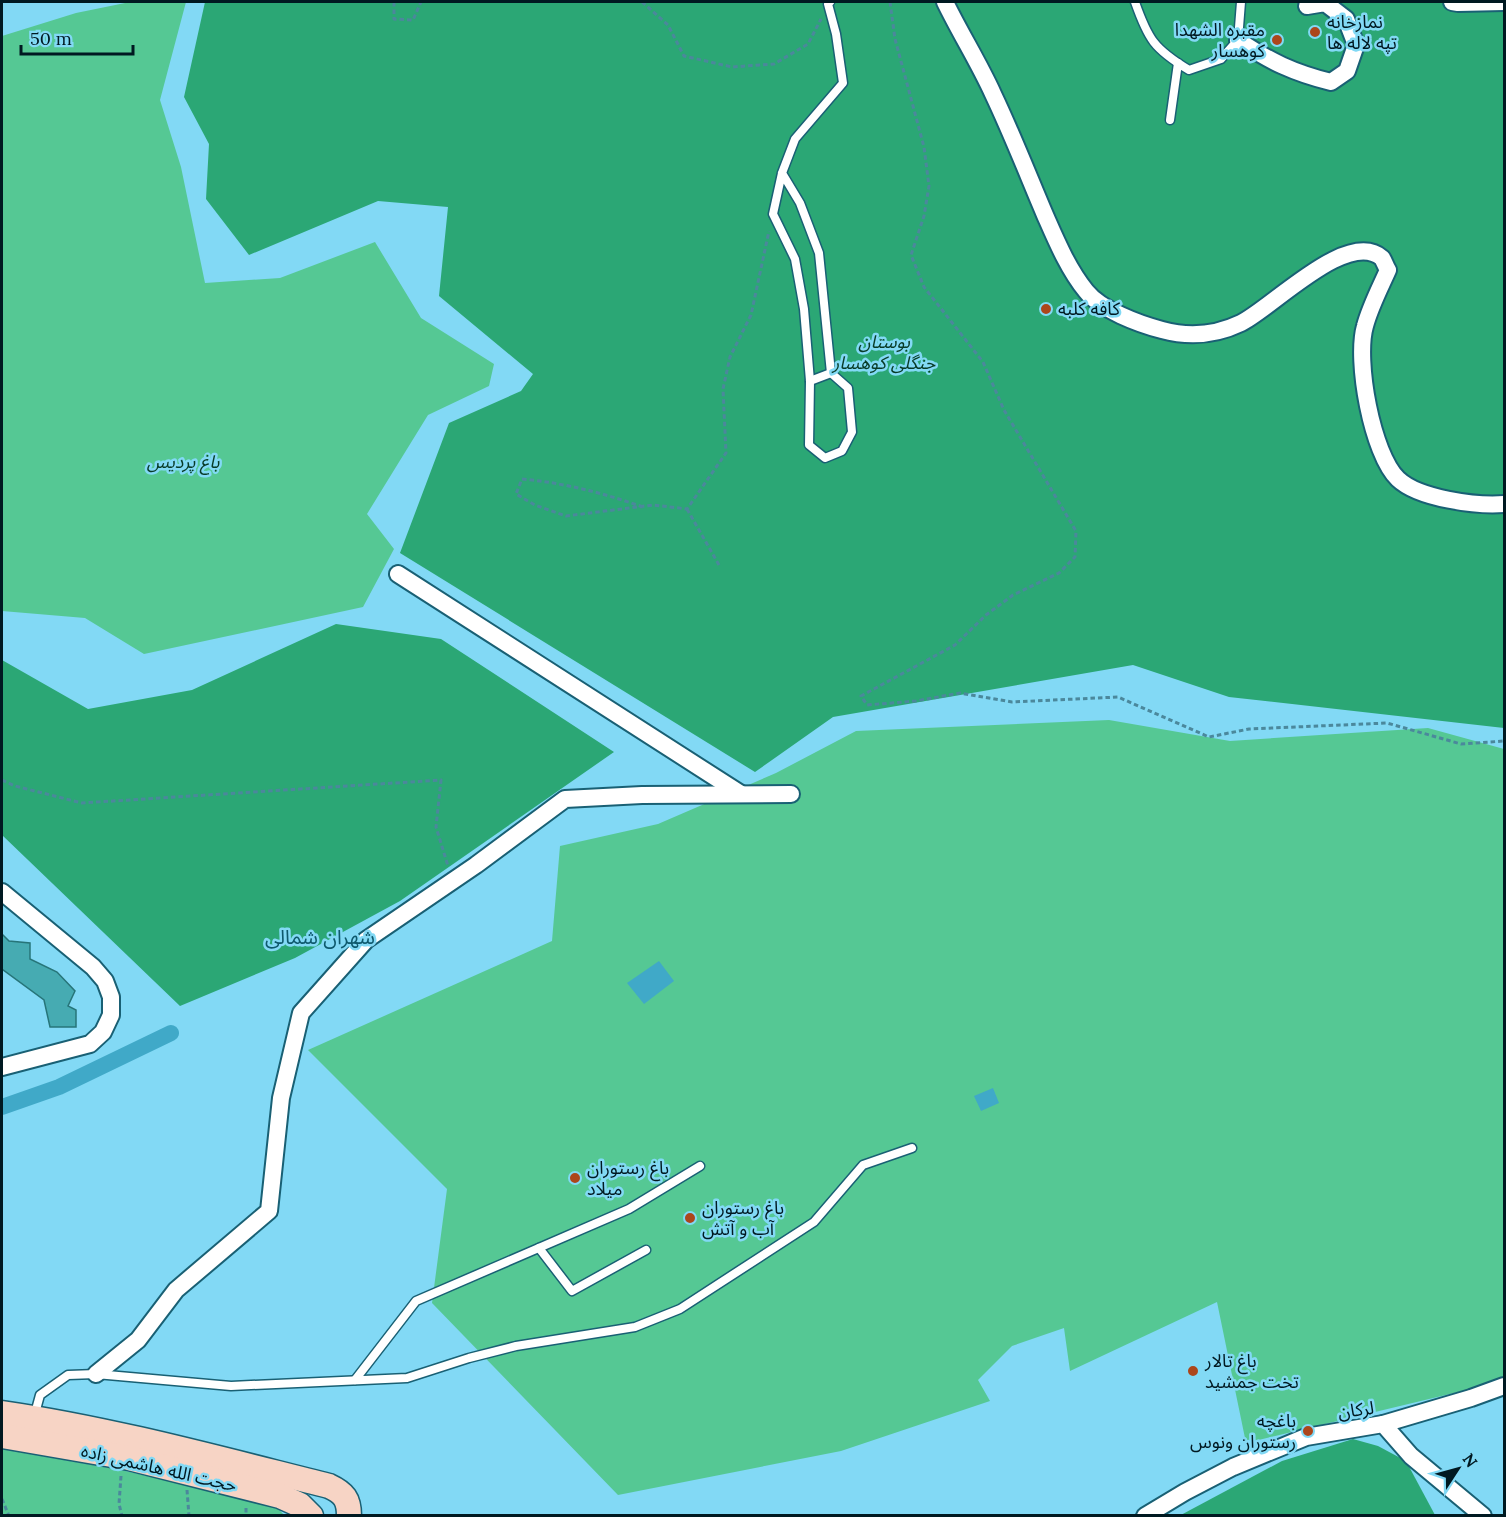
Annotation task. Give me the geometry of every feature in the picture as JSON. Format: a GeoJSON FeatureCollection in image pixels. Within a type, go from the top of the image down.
{"type":"FeatureCollection","features":[{"type":"Feature","properties":{"kind":"street"},"geometry":{"type":"LineString","coordinates":[[945,2],[993,93],[1054,234],[1086,292],[1097,302],[1117,313],[1161,330],[1191,335],[1215,333],[1248,319],[1314,270],[1340,256],[1364,251],[1382,258],[1388,270],[1364,327],[1361,357],[1372,428],[1384,460],[1399,480],[1418,491],[1473,504],[1504,504]]}},
{"type":"Feature","properties":{"kind":"street"},"geometry":{"type":"LineString","coordinates":[[1452,2],[1504,2]]}},
{"type":"Feature","properties":{"kind":"street"},"geometry":{"type":"LineString","coordinates":[[1238,40],[1266,59],[1292,70],[1331,81],[1347,72],[1356,45],[1346,19],[1325,3],[1307,6]]}},
{"type":"Feature","properties":{"kind":"street"},"geometry":{"type":"LineString","coordinates":[[398,574],[742,794]]}},
{"type":"Feature","properties":{"kind":"street"},"geometry":{"type":"LineString","coordinates":[[96,1374],[138,1340],[176,1290],[269,1211],[281,1098],[301,1013],[366,940],[453,881],[565,800],[642,795],[791,794]]}},
{"type":"Feature","properties":{"kind":"street"},"geometry":{"type":"LineString","coordinates":[[2,892],[93,967],[105,981],[111,997],[111,1015],[103,1032],[90,1044],[2,1067]]}},
{"type":"Feature","properties":{"kind":"street"},"geometry":{"type":"LineString","coordinates":[[1383,1424],[1504,1386]]}},
{"type":"Feature","properties":{"kind":"street"},"geometry":{"type":"LineString","coordinates":[[2,1413],[190,1452],[329,1486],[342,1492],[348,1500],[349,1515]]}},
{"type":"Feature","properties":{"kind":"street","name":"لرکان"},"geometry":{"type":"LineString","coordinates":[[1145,1515],[1233,1467],[1306,1437],[1383,1424],[1411,1456],[1483,1515]]}},
{"type":"Feature","properties":{"kind":"street","name":"حجت الله هاشمی زاده"},"geometry":{"type":"LineString","coordinates":[[2,1436],[129,1458],[257,1490],[280,1496],[300,1505],[312,1515]]}},
{"type":"Feature","properties":{"kind":"street"},"geometry":{"type":"LineString","coordinates":[[312,1515],[342,1492]]}},
{"type":"Feature","properties":{"kind":"lane"},"geometry":{"type":"LineString","coordinates":[[1135,2],[1146,32],[1166,56],[1189,70],[1221,59],[1238,40],[1241,2]]}},
{"type":"Feature","properties":{"kind":"lane"},"geometry":{"type":"LineString","coordinates":[[782,173],[800,202],[819,253],[831,373],[848,388],[852,432],[842,451],[825,458],[809,445],[810,381],[804,309],[795,259],[772,214],[782,173],[795,139],[843,83],[829,3]]}},
{"type":"Feature","properties":{"kind":"lane"},"geometry":{"type":"LineString","coordinates":[[1170,120],[1178,63]]}},
{"type":"Feature","properties":{"kind":"lane"},"geometry":{"type":"LineString","coordinates":[[810,381],[831,373]]}},
{"type":"Feature","properties":{"kind":"lane"},"geometry":{"type":"LineString","coordinates":[[34,1418],[40,1395],[68,1375],[96,1374],[231,1386],[407,1378],[516,1346],[635,1327],[680,1309],[814,1222],[863,1165],[912,1148]]}},
{"type":"Feature","properties":{"kind":"lane"},"geometry":{"type":"LineString","coordinates":[[355,1380],[416,1301],[629,1209],[700,1166]]}},
{"type":"Feature","properties":{"kind":"lane"},"geometry":{"type":"LineString","coordinates":[[539,1248],[572,1291],[646,1250]]}},
{"type":"Feature","properties":{"kind":"path"},"geometry":{"type":"LineString","coordinates":[[394,2],[394,19],[413,20],[422,2]]}},
{"type":"Feature","properties":{"kind":"path"},"geometry":{"type":"LineString","coordinates":[[642,2],[668,25],[684,56],[732,66],[774,64],[808,44],[829,3]]}},
{"type":"Feature","properties":{"kind":"path"},"geometry":{"type":"LineString","coordinates":[[890,2],[895,39],[924,147],[929,186],[924,216],[910,255],[924,287],[984,362],[1004,410],[1076,531],[1076,557],[1059,573],[1013,595],[986,615],[955,645],[861,696],[867,705],[916,701],[960,693],[1012,702],[1118,697],[1209,737],[1249,729],[1387,723],[1461,744],[1504,741]]}},
{"type":"Feature","properties":{"kind":"path"},"geometry":{"type":"LineString","coordinates":[[687,509],[726,453],[723,389],[730,357],[752,315],[772,214]]}},
{"type":"Feature","properties":{"kind":"path"},"geometry":{"type":"LineString","coordinates":[[643,507],[602,493],[554,482],[522,479],[516,494],[535,505],[566,516],[643,507],[653,505],[687,509]]}},
{"type":"Feature","properties":{"kind":"path"},"geometry":{"type":"LineString","coordinates":[[687,509],[719,565]]}},
{"type":"Feature","properties":{"kind":"path"},"geometry":{"type":"LineString","coordinates":[[2,780],[15,786],[82,803],[441,780],[436,827],[453,881]]}},
{"type":"Feature","properties":{"kind":"path"},"geometry":{"type":"LineString","coordinates":[[122,1470],[119,1504],[122,1515]]}},
{"type":"Feature","properties":{"kind":"path"},"geometry":{"type":"LineString","coordinates":[[186,1485],[189,1515]]}},
{"type":"Feature","properties":{"kind":"path"},"geometry":{"type":"LineString","coordinates":[[2,1499],[9,1515]]}},
{"type":"Feature","properties":{"kind":"green space","name":"باغ پردیس"},"geometry":{"type":"Polygon","coordinates":[[[130,2],[186,2],[160,100],[181,167],[205,283],[280,278],[375,242],[421,318],[494,364],[489,386],[428,415],[367,514],[394,549],[363,607],[144,654],[85,618],[2,611],[2,36],[76,13],[130,2]]]}},
{"type":"Feature","properties":{"kind":"green space","name":"بوستان جنگلی کوهسار"},"geometry":{"type":"Polygon","coordinates":[[[205,2],[1504,2],[1504,728],[1229,697],[1133,665],[833,717],[755,772],[400,553],[449,423],[521,391],[533,374],[439,296],[448,207],[378,201],[249,255],[206,199],[209,144],[184,97],[205,2]]]}},
{"type":"Feature","properties":{"kind":"green space"},"geometry":{"type":"Polygon","coordinates":[[[336,624],[441,639],[614,752],[400,901],[295,958],[180,1006],[2,835],[2,660],[88,709],[192,690],[336,624]]]}},
{"type":"Feature","properties":{"kind":"green space"},"geometry":{"type":"Polygon","coordinates":[[[1109,720],[1230,741],[1428,728],[1504,749],[1504,1381],[1246,1443],[1217,1302],[1070,1371],[1064,1328],[1012,1346],[978,1380],[990,1401],[841,1451],[618,1495],[432,1303],[447,1189],[308,1050],[552,941],[560,846],[658,824],[776,773],[856,731],[1109,720]]]}},
{"type":"Feature","properties":{"kind":"green space"},"geometry":{"type":"Polygon","coordinates":[[[1353,1439],[1378,1446],[1406,1461],[1435,1515],[1179,1516],[1282,1461],[1353,1439]]]}},
{"type":"Feature","properties":{"kind":"green space"},"geometry":{"type":"Polygon","coordinates":[[[2,1449],[121,1470],[275,1505],[284,1515],[2,1515],[2,1449]]]}},
{"type":"Feature","properties":{"kind":"water"},"geometry":{"type":"Polygon","coordinates":[[[659,961],[674,981],[644,1004],[627,983],[659,961]]]}},
{"type":"Feature","properties":{"kind":"water"},"geometry":{"type":"Polygon","coordinates":[[[993,1088],[999,1103],[981,1111],[974,1096],[993,1088]]]}},
{"type":"Feature","properties":{"kind":"building"},"geometry":{"type":"Polygon","coordinates":[[[2,934],[9,941],[30,943],[30,959],[57,972],[75,991],[68,1006],[76,1010],[76,1027],[50,1027],[44,1000],[2,969],[2,934]]]}},
{"type":"Feature","properties":{"kind":"waterway"},"geometry":{"type":"LineString","coordinates":[[2,1107],[59,1087],[171,1033]]}},
{"type":"Feature","properties":{"kind":"place","name":"نمازخانه تپه لاله ها"},"geometry":{"type":"Point","coordinates":[1315,32]}},
{"type":"Feature","properties":{"kind":"place","name":"مقبره الشهدا کوهسار"},"geometry":{"type":"Point","coordinates":[1277,40]}},
{"type":"Feature","properties":{"kind":"place","name":"کافه کلبه"},"geometry":{"type":"Point","coordinates":[1046,309]}},
{"type":"Feature","properties":{"kind":"place","name":"باغ رستوران میلاد"},"geometry":{"type":"Point","coordinates":[575,1178]}},
{"type":"Feature","properties":{"kind":"place","name":"باغ رستوران آب و آتش"},"geometry":{"type":"Point","coordinates":[690,1218]}},
{"type":"Feature","properties":{"kind":"place","name":"باغ تالار تخت جمشید"},"geometry":{"type":"Point","coordinates":[1193,1371]}},
{"type":"Feature","properties":{"kind":"place","name":"باغچه رستوران ونوس"},"geometry":{"type":"Point","coordinates":[1308,1431]}},
{"type":"Feature","properties":{"kind":"district","name":"شهران شمالی"},"geometry":{"type":"Point","coordinates":[320,937]}}]}
